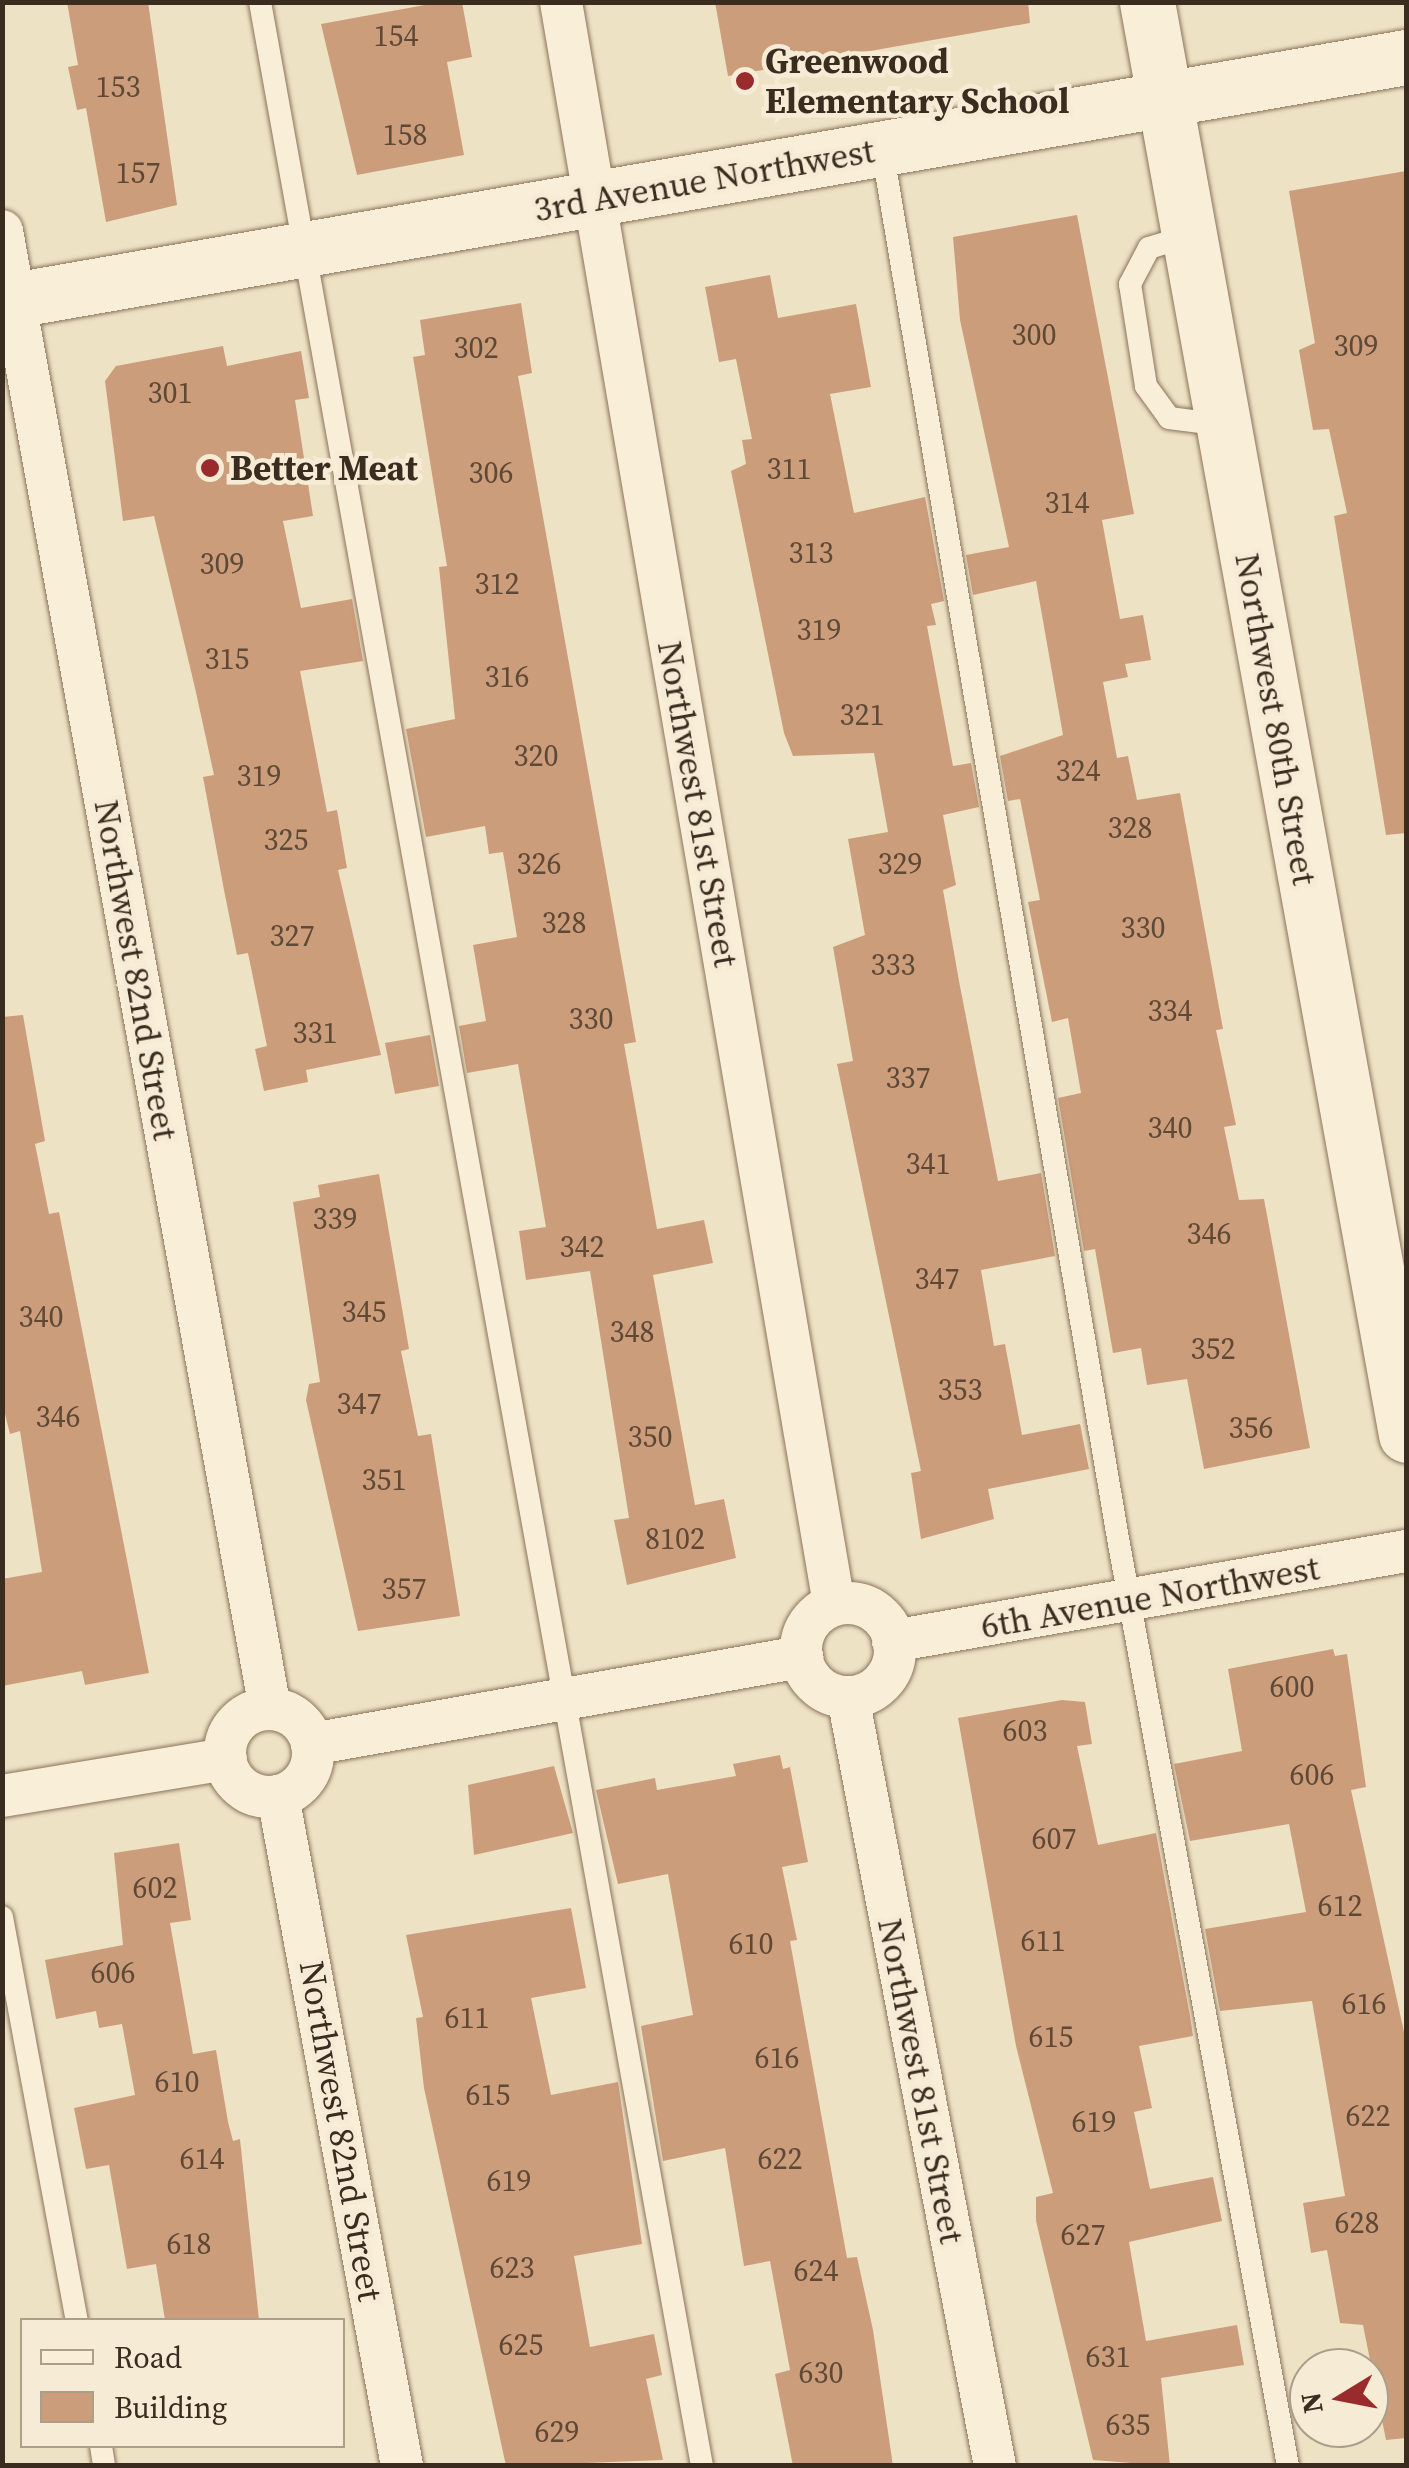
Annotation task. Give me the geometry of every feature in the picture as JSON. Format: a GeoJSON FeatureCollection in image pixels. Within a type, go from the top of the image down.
{"type":"FeatureCollection","features":[{"type":"Feature","properties":{"kind":"street","name":"Northwest 81st Street"},"geometry":{"type":"LineString","coordinates":[[561,2],[834,1606]]}},
{"type":"Feature","properties":{"kind":"street","name":"Northwest 80th Street"},"geometry":{"type":"LineString","coordinates":[[1147,2],[1406,1435]]}},
{"type":"Feature","properties":{"kind":"street","name":"3rd Avenue Northwest"},"geometry":{"type":"LineString","coordinates":[[9,301],[1406,58]]}},
{"type":"Feature","properties":{"kind":"street","name":"Northwest 82nd Street"},"geometry":{"type":"LineString","coordinates":[[2,231],[9,301],[270,1709]]}},
{"type":"Feature","properties":{"kind":"street","name":"6th Avenue Northwest"},"geometry":{"type":"LineString","coordinates":[[894,1641],[1406,1552]]}},
{"type":"Feature","properties":{"kind":"street"},"geometry":{"type":"LineString","coordinates":[[834,1606],[875,1611],[894,1641],[886,1678],[848,1697],[817,1684],[802,1658],[807,1627],[834,1606]]}},
{"type":"Feature","properties":{"kind":"street"},"geometry":{"type":"LineString","coordinates":[[312,1744],[802,1658]]}},
{"type":"Feature","properties":{"kind":"street","name":"Northwest 81st Street"},"geometry":{"type":"LineString","coordinates":[[848,1697],[995,2466]]}},
{"type":"Feature","properties":{"kind":"street"},"geometry":{"type":"LineString","coordinates":[[270,1709],[297,1720],[312,1744],[307,1776],[278,1796],[245,1790],[226,1759],[234,1727],[270,1709]]}},
{"type":"Feature","properties":{"kind":"street"},"geometry":{"type":"LineString","coordinates":[[2,1796],[226,1759]]}},
{"type":"Feature","properties":{"kind":"street","name":"Northwest 82nd Street"},"geometry":{"type":"LineString","coordinates":[[278,1796],[402,2466]]}},
{"type":"Feature","properties":{"kind":"lane"},"geometry":{"type":"LineString","coordinates":[[260,2],[702,2466]]}},
{"type":"Feature","properties":{"kind":"lane"},"geometry":{"type":"LineString","coordinates":[[882,149],[1129,1601],[1288,2466]]}},
{"type":"Feature","properties":{"kind":"lane"},"geometry":{"type":"LineString","coordinates":[[2,1917],[78,2318]]}},
{"type":"Feature","properties":{"kind":"building"},"geometry":{"type":"Polygon","coordinates":[[[67,2],[148,2],[177,205],[106,222],[86,108],[77,110],[68,67],[78,65],[67,2]]]}},
{"type":"Feature","properties":{"kind":"building"},"geometry":{"type":"Polygon","coordinates":[[[441,2],[462,2],[472,57],[447,62],[464,155],[357,175],[321,24],[441,2]]]}},
{"type":"Feature","properties":{"kind":"building"},"geometry":{"type":"Polygon","coordinates":[[[715,2],[1028,2],[1030,23],[728,76],[715,2]]]}},
{"type":"Feature","properties":{"kind":"building"},"geometry":{"type":"Polygon","coordinates":[[[1406,171],[1406,833],[1386,835],[1334,516],[1347,513],[1329,429],[1313,430],[1299,350],[1315,343],[1289,191],[1406,171]]]}},
{"type":"Feature","properties":{"kind":"building"},"geometry":{"type":"Polygon","coordinates":[[[1077,215],[1134,514],[1102,520],[1120,619],[1143,615],[1151,660],[1125,664],[1128,677],[1103,682],[1117,758],[1128,756],[1137,800],[1180,793],[1223,1029],[1216,1030],[1236,1125],[1224,1127],[1239,1200],[1264,1199],[1310,1448],[1204,1469],[1187,1379],[1147,1385],[1141,1348],[1113,1353],[1095,1249],[1084,1251],[1058,1098],[1081,1093],[1068,1018],[1052,1022],[1028,902],[1040,900],[1020,799],[1008,801],[1000,756],[1063,735],[1036,581],[973,595],[966,555],[1009,547],[960,320],[953,237],[1077,215]]]}},
{"type":"Feature","properties":{"kind":"building"},"geometry":{"type":"Polygon","coordinates":[[[770,275],[778,318],[856,304],[871,387],[830,394],[854,513],[925,497],[944,601],[931,604],[936,625],[927,626],[953,766],[971,763],[979,807],[943,815],[956,885],[943,890],[998,1181],[1041,1173],[1055,1256],[981,1270],[994,1346],[1005,1344],[1022,1435],[1080,1424],[1089,1469],[988,1489],[994,1519],[921,1539],[911,1473],[921,1471],[837,1064],[853,1061],[833,947],[865,935],[848,839],[888,832],[874,753],[793,756],[784,733],[731,471],[746,464],[742,440],[752,439],[736,359],[719,362],[705,287],[770,275]]]}},
{"type":"Feature","properties":{"kind":"building"},"geometry":{"type":"Polygon","coordinates":[[[521,303],[532,373],[518,376],[636,1042],[624,1044],[657,1229],[704,1220],[713,1263],[653,1275],[695,1505],[724,1499],[736,1558],[627,1585],[614,1520],[629,1518],[590,1271],[526,1280],[519,1231],[546,1227],[518,1064],[467,1073],[459,1026],[486,1021],[473,945],[517,937],[503,852],[489,854],[485,826],[426,837],[406,729],[455,719],[439,567],[447,566],[413,357],[425,355],[420,320],[521,303]]]}},
{"type":"Feature","properties":{"kind":"building"},"geometry":{"type":"Polygon","coordinates":[[[223,346],[227,366],[301,351],[309,398],[295,400],[313,516],[283,521],[301,608],[352,599],[363,661],[300,671],[327,812],[337,810],[347,868],[338,870],[381,1055],[306,1070],[308,1082],[264,1091],[255,1049],[267,1046],[248,953],[237,955],[203,777],[214,775],[195,688],[154,516],[123,521],[105,381],[116,366],[223,346]]]}},
{"type":"Feature","properties":{"kind":"building"},"geometry":{"type":"Polygon","coordinates":[[[23,1015],[45,1141],[35,1144],[49,1214],[59,1212],[149,1673],[85,1685],[82,1671],[2,1686],[2,1579],[42,1572],[20,1431],[10,1434],[2,1402],[2,1017],[23,1015]]]}},
{"type":"Feature","properties":{"kind":"building"},"geometry":{"type":"Polygon","coordinates":[[[430,1035],[439,1086],[395,1094],[385,1043],[430,1035]]]}},
{"type":"Feature","properties":{"kind":"building"},"geometry":{"type":"Polygon","coordinates":[[[379,1174],[409,1349],[401,1351],[418,1436],[431,1434],[460,1616],[358,1631],[306,1400],[309,1384],[320,1382],[293,1202],[320,1197],[318,1185],[379,1174]]]}},
{"type":"Feature","properties":{"kind":"building"},"geometry":{"type":"Polygon","coordinates":[[[1333,1649],[1335,1656],[1347,1654],[1366,1787],[1351,1790],[1406,2041],[1406,2438],[1389,2440],[1389,2348],[1368,2348],[1363,2325],[1340,2323],[1327,2250],[1311,2253],[1303,2203],[1345,2196],[1312,2001],[1220,2011],[1205,1929],[1306,1912],[1289,1824],[1190,1841],[1174,1764],[1242,1751],[1228,1669],[1333,1649]]]}},
{"type":"Feature","properties":{"kind":"building"},"geometry":{"type":"Polygon","coordinates":[[[1062,1700],[1085,1702],[1092,1744],[1077,1746],[1098,1845],[1156,1833],[1190,2016],[1193,2036],[1139,2046],[1152,2108],[1134,2112],[1150,2189],[1213,2177],[1222,2221],[1129,2242],[1146,2341],[1237,2325],[1244,2365],[1161,2378],[1170,2466],[1093,2460],[1036,2221],[1036,2197],[1053,2193],[1016,2046],[958,1718],[1062,1700]]]}},
{"type":"Feature","properties":{"kind":"building"},"geometry":{"type":"Polygon","coordinates":[[[780,1755],[783,1769],[790,1767],[808,1862],[782,1867],[797,1940],[790,1941],[847,2258],[857,2257],[873,2330],[893,2466],[793,2466],[775,2374],[790,2370],[770,2261],[744,2266],[725,2148],[663,2161],[641,2026],[693,2015],[668,1874],[618,1884],[596,1790],[655,1778],[657,1790],[736,1776],[733,1764],[780,1755]]]}},
{"type":"Feature","properties":{"kind":"building"},"geometry":{"type":"Polygon","coordinates":[[[554,1766],[573,1833],[474,1855],[468,1785],[554,1766]]]}},
{"type":"Feature","properties":{"kind":"building"},"geometry":{"type":"Polygon","coordinates":[[[179,1843],[191,1920],[170,1923],[193,2054],[216,2050],[233,2141],[240,2139],[259,2318],[165,2318],[156,2264],[127,2269],[109,2165],[86,2169],[74,2108],[135,2095],[122,2024],[99,2028],[96,2011],[56,2019],[45,1960],[123,1945],[114,1853],[179,1843]]]}},
{"type":"Feature","properties":{"kind":"building"},"geometry":{"type":"Polygon","coordinates":[[[571,1908],[586,1988],[531,1998],[551,2095],[618,2082],[642,2244],[574,2256],[590,2347],[654,2334],[662,2375],[646,2379],[663,2460],[506,2466],[424,2088],[416,2018],[423,2017],[406,1935],[571,1908]]]}},
{"type":"Feature","properties":{"kind":"place","name":"Greenwood Elementary School"},"geometry":{"type":"Point","coordinates":[745,81]}},
{"type":"Feature","properties":{"kind":"place","name":"Better Meat"},"geometry":{"type":"Point","coordinates":[210,468]}}]}
